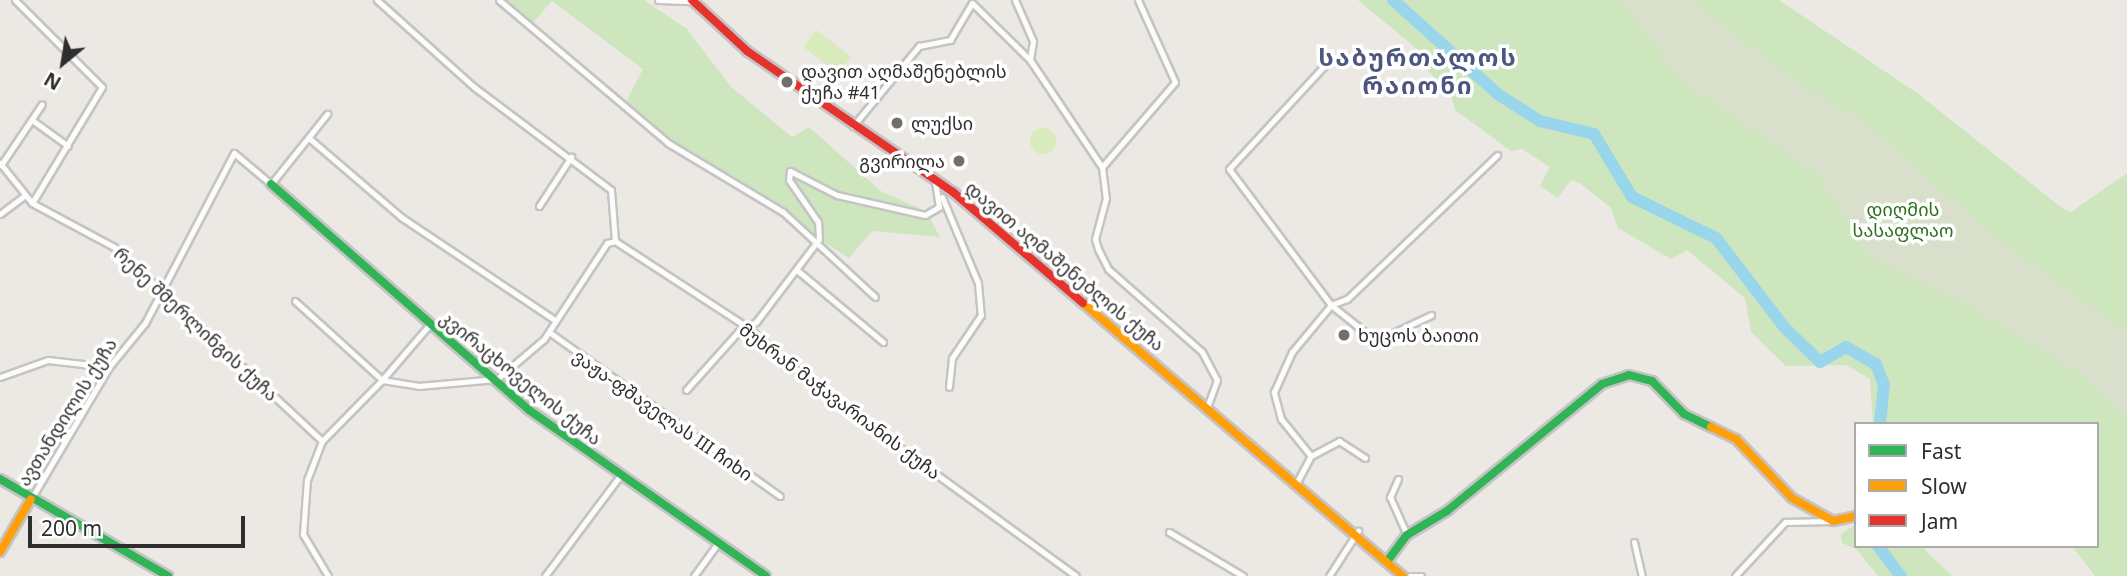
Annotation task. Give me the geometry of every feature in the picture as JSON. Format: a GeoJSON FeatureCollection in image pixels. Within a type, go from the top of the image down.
{"type":"FeatureCollection","features":[{"type":"Feature","properties":{"kind":"street"},"geometry":{"type":"LineString","coordinates":[[15,0],[102,87],[32,203]]}},
{"type":"Feature","properties":{"kind":"street"},"geometry":{"type":"LineString","coordinates":[[295,301],[382,380],[418,386],[493,380],[550,332],[555,320],[607,243],[615,241],[611,190],[571,157],[474,87],[377,0]]}},
{"type":"Feature","properties":{"kind":"street"},"geometry":{"type":"LineString","coordinates":[[499,0],[660,137],[783,212],[875,297]]}},
{"type":"Feature","properties":{"kind":"street"},"geometry":{"type":"LineString","coordinates":[[659,0],[692,1]]}},
{"type":"Feature","properties":{"kind":"street"},"geometry":{"type":"LineString","coordinates":[[1015,0],[1033,41],[1030,60]]}},
{"type":"Feature","properties":{"kind":"street"},"geometry":{"type":"LineString","coordinates":[[1102,167],[1175,82],[1138,0]]}},
{"type":"Feature","properties":{"kind":"street","name":"დავით აღმაშენებლის ქუჩა"},"geometry":{"type":"LineString","coordinates":[[692,1],[712,24],[853,126],[934,178],[1358,531],[1403,576]]}},
{"type":"Feature","properties":{"kind":"street"},"geometry":{"type":"LineString","coordinates":[[853,126],[919,46],[950,40],[972,3],[1030,60],[1102,167],[1106,198],[1095,239],[1098,249],[1108,269],[1202,352],[1217,380],[1209,405]]}},
{"type":"Feature","properties":{"kind":"street"},"geometry":{"type":"LineString","coordinates":[[1324,66],[1229,169],[1331,305],[1376,341],[1431,315]]}},
{"type":"Feature","properties":{"kind":"street"},"geometry":{"type":"LineString","coordinates":[[1,164],[42,104]]}},
{"type":"Feature","properties":{"kind":"street"},"geometry":{"type":"LineString","coordinates":[[271,184],[310,139],[327,114]]}},
{"type":"Feature","properties":{"kind":"street"},"geometry":{"type":"LineString","coordinates":[[33,120],[68,146]]}},
{"type":"Feature","properties":{"kind":"street"},"geometry":{"type":"LineString","coordinates":[[310,139],[401,217],[555,320]]}},
{"type":"Feature","properties":{"kind":"street","name":"ავთანდილის ქუჩა"},"geometry":{"type":"LineString","coordinates":[[0,552],[109,367],[145,324],[158,288],[234,153],[271,184]]}},
{"type":"Feature","properties":{"kind":"street"},"geometry":{"type":"LineString","coordinates":[[1311,456],[1281,419],[1274,391],[1292,352],[1331,305],[1347,299],[1497,155]]}},
{"type":"Feature","properties":{"kind":"street"},"geometry":{"type":"LineString","coordinates":[[539,206],[571,157]]}},
{"type":"Feature","properties":{"kind":"street","name":"რენე შმერლინგის ქუჩა"},"geometry":{"type":"LineString","coordinates":[[1,164],[32,203],[114,247],[323,441]]}},
{"type":"Feature","properties":{"kind":"street"},"geometry":{"type":"LineString","coordinates":[[687,390],[798,271],[816,244],[818,222],[789,180],[790,171],[846,198],[925,215],[939,207],[934,178]]}},
{"type":"Feature","properties":{"kind":"street"},"geometry":{"type":"LineString","coordinates":[[934,178],[978,283],[981,315],[952,358],[949,387]]}},
{"type":"Feature","properties":{"kind":"street","name":"კვირაცხოველის ქუჩა"},"geometry":{"type":"LineString","coordinates":[[271,184],[493,380],[619,477],[766,576]]}},
{"type":"Feature","properties":{"kind":"street"},"geometry":{"type":"LineString","coordinates":[[0,214],[24,196]]}},
{"type":"Feature","properties":{"kind":"street","name":"მუხრან მაჭავარიანის ქუჩა"},"geometry":{"type":"LineString","coordinates":[[615,241],[747,327],[814,384],[1076,576]]}},
{"type":"Feature","properties":{"kind":"street"},"geometry":{"type":"LineString","coordinates":[[798,271],[883,342]]}},
{"type":"Feature","properties":{"kind":"street"},"geometry":{"type":"LineString","coordinates":[[328,576],[303,534],[307,480],[323,441],[382,380],[430,324]]}},
{"type":"Feature","properties":{"kind":"street","name":"ვაჟა-ფშაველას III ჩიხი"},"geometry":{"type":"LineString","coordinates":[[550,332],[780,496]]}},
{"type":"Feature","properties":{"kind":"street"},"geometry":{"type":"LineString","coordinates":[[0,377],[48,360],[109,367]]}},
{"type":"Feature","properties":{"kind":"street"},"geometry":{"type":"LineString","coordinates":[[1388,560],[1407,535],[1447,511],[1602,384],[1639,374],[1684,414],[1736,439],[1792,498],[1833,522]]}},
{"type":"Feature","properties":{"kind":"street"},"geometry":{"type":"LineString","coordinates":[[1297,482],[1311,456],[1339,442],[1365,458]]}},
{"type":"Feature","properties":{"kind":"street"},"geometry":{"type":"LineString","coordinates":[[545,576],[619,477]]}},
{"type":"Feature","properties":{"kind":"street"},"geometry":{"type":"LineString","coordinates":[[0,479],[168,576]]}},
{"type":"Feature","properties":{"kind":"street"},"geometry":{"type":"LineString","coordinates":[[1398,479],[1390,497],[1407,535]]}},
{"type":"Feature","properties":{"kind":"street"},"geometry":{"type":"LineString","coordinates":[[1735,576],[1784,522],[1833,522],[1854,517]]}},
{"type":"Feature","properties":{"kind":"street"},"geometry":{"type":"LineString","coordinates":[[1329,576],[1358,531]]}},
{"type":"Feature","properties":{"kind":"street"},"geometry":{"type":"LineString","coordinates":[[1169,532],[1243,576]]}},
{"type":"Feature","properties":{"kind":"street"},"geometry":{"type":"LineString","coordinates":[[1634,542],[1643,576]]}},
{"type":"Feature","properties":{"kind":"street"},"geometry":{"type":"LineString","coordinates":[[694,576],[718,543]]}},
{"type":"Feature","properties":{"kind":"street"},"geometry":{"type":"LineString","coordinates":[[1410,576],[1421,576]]}},
{"type":"Feature","properties":{"kind":"green space"},"geometry":{"type":"Polygon","coordinates":[[[502,0],[644,0],[687,29],[731,87],[792,137],[809,127],[882,192],[926,211],[940,237],[872,231],[849,258],[667,142],[624,106],[643,69],[552,1],[530,26],[502,0]]]}},
{"type":"Feature","properties":{"kind":"green space"},"geometry":{"type":"Polygon","coordinates":[[[1358,0],[1621,0],[1681,80],[1817,174],[1870,257],[1969,306],[2079,373],[2127,416],[2127,576],[2095,576],[2074,548],[2099,548],[2099,422],[1873,422],[1870,379],[1846,365],[1786,366],[1751,332],[1745,298],[1687,250],[1671,259],[1618,228],[1611,208],[1581,184],[1571,180],[1558,198],[1540,186],[1550,167],[1522,149],[1511,151],[1455,110],[1450,92],[1423,66],[1429,59],[1358,0]]]}},
{"type":"Feature","properties":{"kind":"green space","name":"დიღმის სასაფლაო"},"geometry":{"type":"Polygon","coordinates":[[[1621,0],[1690,0],[1799,84],[1867,124],[1989,233],[2127,333],[2127,416],[2079,373],[1969,306],[1870,257],[1817,174],[1681,80],[1621,0]]]}},
{"type":"Feature","properties":{"kind":"green space"},"geometry":{"type":"Polygon","coordinates":[[[1690,0],[1779,0],[1917,93],[2062,208],[2071,212],[2127,173],[2127,333],[1989,233],[1867,124],[1799,84],[1690,0]]]}},
{"type":"Feature","properties":{"kind":"green space"},"geometry":{"type":"Polygon","coordinates":[[[816,30],[851,56],[839,73],[803,47],[816,30]]]}},
{"type":"Feature","properties":{"kind":"green space"},"geometry":{"type":"Polygon","coordinates":[[[1043,128],[1052,132],[1056,141],[1052,150],[1043,154],[1034,150],[1030,141],[1034,132],[1043,128]]]}},
{"type":"Feature","properties":{"kind":"green space"},"geometry":{"type":"Polygon","coordinates":[[[1854,525],[1854,548],[1923,548],[1952,576],[1878,576],[1856,549],[1842,543],[1841,534],[1854,525]]]}},
{"type":"Feature","properties":{"kind":"waterway"},"geometry":{"type":"LineString","coordinates":[[1393,0],[1499,95],[1540,121],[1594,134],[1632,197],[1716,238],[1784,327],[1820,362],[1846,347],[1876,364],[1884,385],[1880,422]]}},
{"type":"Feature","properties":{"kind":"waterway"},"geometry":{"type":"LineString","coordinates":[[1880,548],[1901,576]]}},
{"type":"Feature","properties":{"kind":"traffic: fast"},"geometry":{"type":"LineString","coordinates":[[271,184],[529,410],[766,576]]}},
{"type":"Feature","properties":{"kind":"traffic: fast"},"geometry":{"type":"LineString","coordinates":[[1388,560],[1407,535],[1447,511],[1602,384],[1629,375],[1652,381],[1684,414],[1711,427]]}},
{"type":"Feature","properties":{"kind":"traffic: fast"},"geometry":{"type":"LineString","coordinates":[[0,479],[168,576]]}},
{"type":"Feature","properties":{"kind":"traffic: slow"},"geometry":{"type":"LineString","coordinates":[[1083,303],[1403,576]]}},
{"type":"Feature","properties":{"kind":"traffic: slow"},"geometry":{"type":"LineString","coordinates":[[1711,427],[1736,439],[1792,498],[1833,521],[1854,516]]}},
{"type":"Feature","properties":{"kind":"traffic: slow"},"geometry":{"type":"LineString","coordinates":[[0,552],[31,499]]}},
{"type":"Feature","properties":{"kind":"traffic: jam"},"geometry":{"type":"LineString","coordinates":[[692,0],[747,51],[953,192],[1083,303]]}},
{"type":"Feature","properties":{"kind":"place","name":"დავით აღმაშენებლის ქუჩა #41"},"geometry":{"type":"Point","coordinates":[787,82]}},
{"type":"Feature","properties":{"kind":"place","name":"ლუქსი"},"geometry":{"type":"Point","coordinates":[897,123]}},
{"type":"Feature","properties":{"kind":"place","name":"გვირილა"},"geometry":{"type":"Point","coordinates":[959,161]}},
{"type":"Feature","properties":{"kind":"place","name":"ხუცოს ბაითი"},"geometry":{"type":"Point","coordinates":[1344,335]}},
{"type":"Feature","properties":{"kind":"district","name":"საბურთალოს რაიონი"},"geometry":{"type":"Point","coordinates":[1418,71]}}]}
